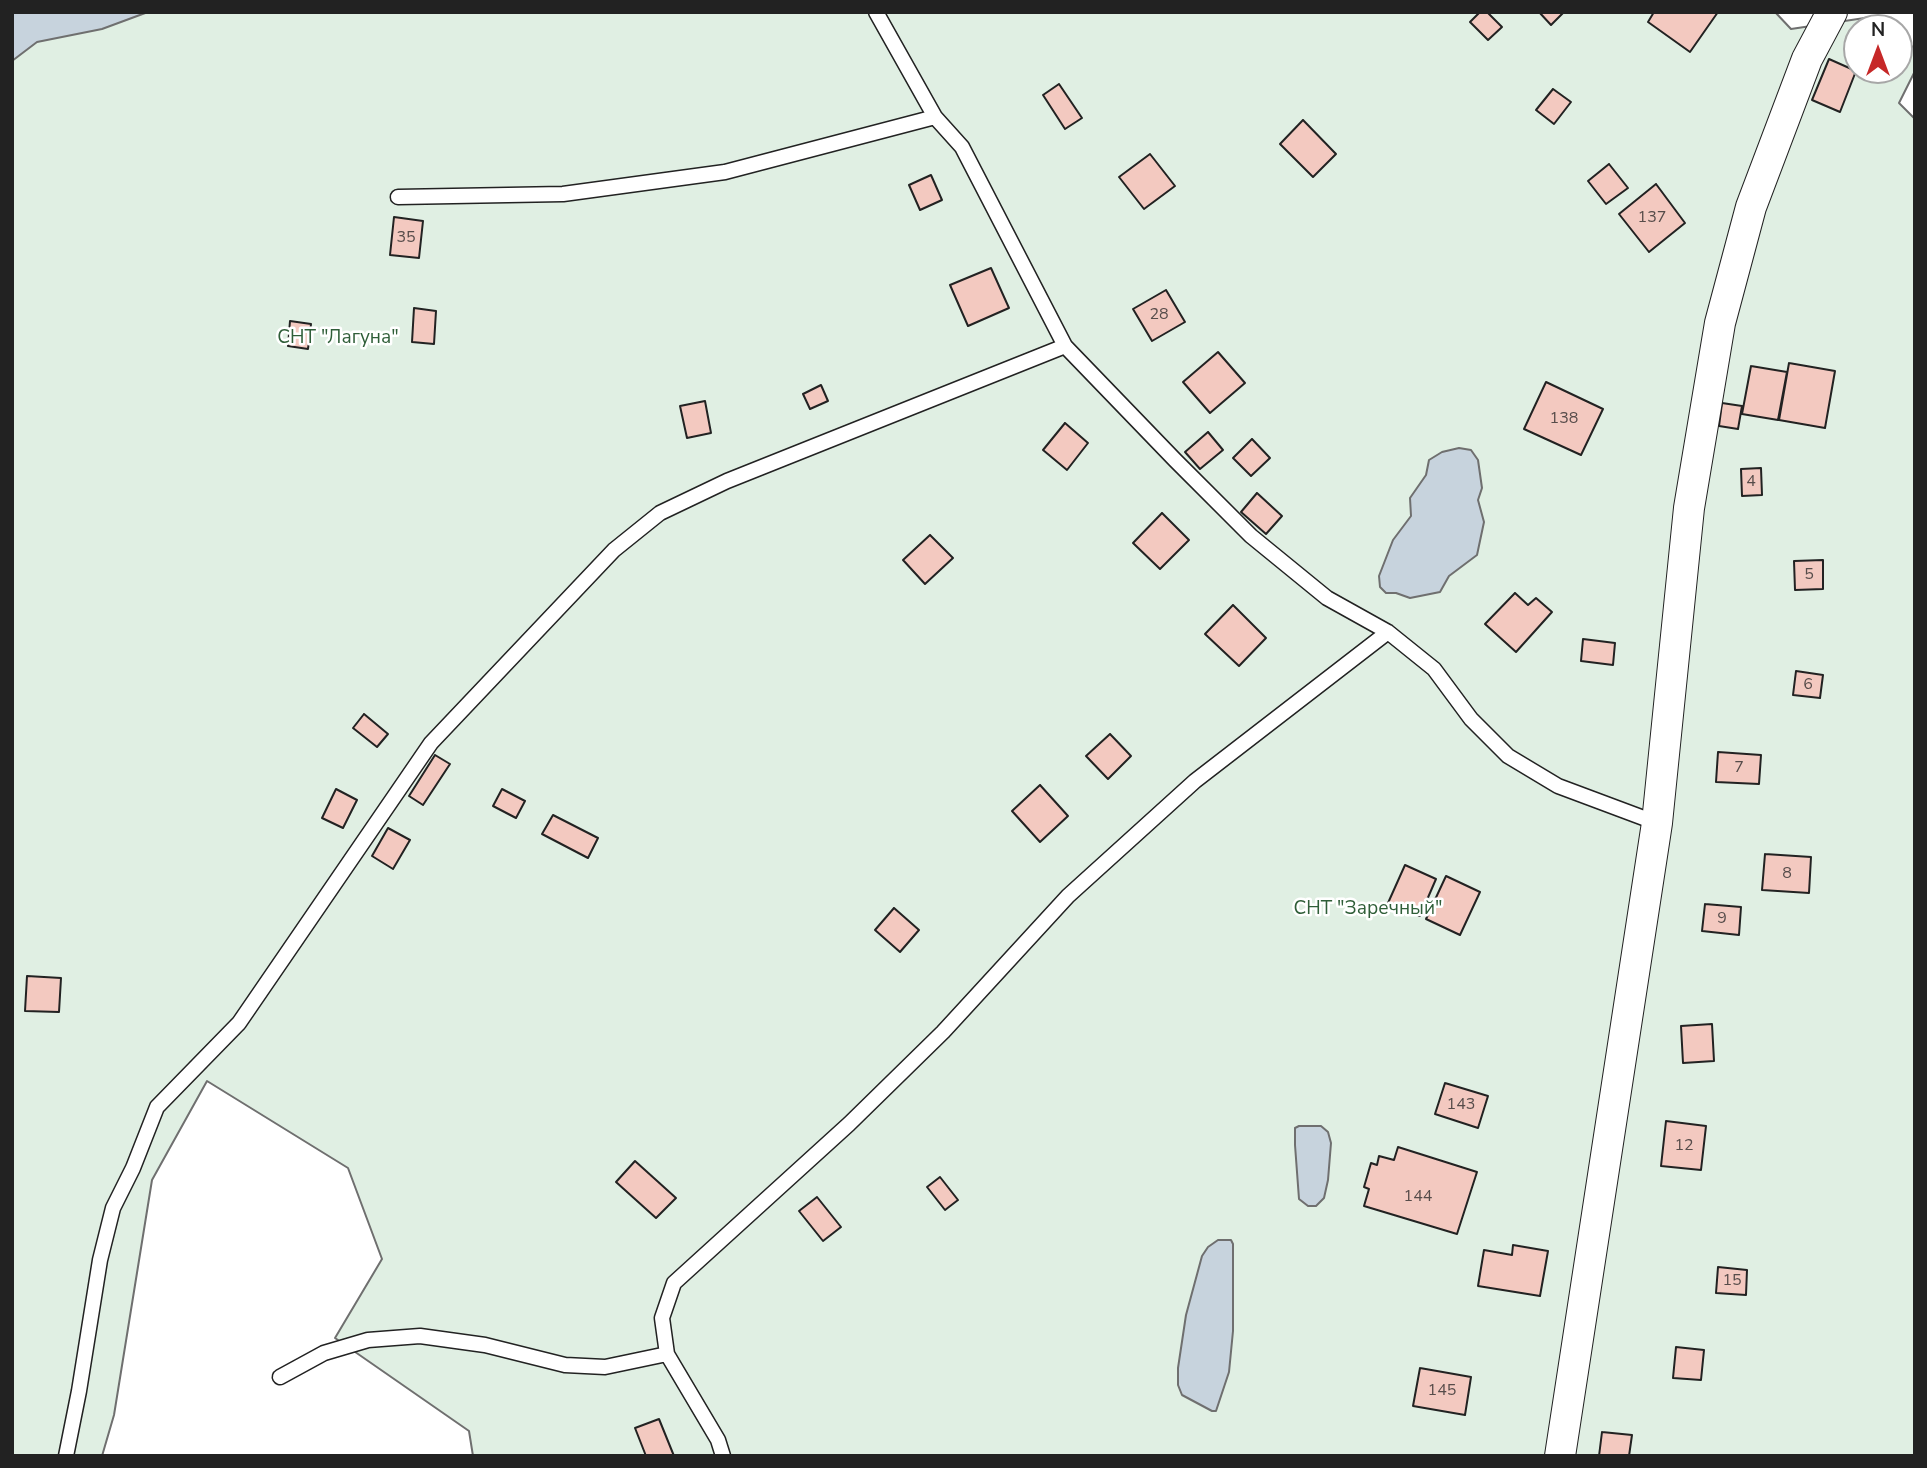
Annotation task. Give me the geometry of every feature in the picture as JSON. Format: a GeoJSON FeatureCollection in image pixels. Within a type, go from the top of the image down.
{"type":"FeatureCollection","features":[{"type":"Feature","properties":{"kind":"street"},"geometry":{"type":"LineString","coordinates":[[1560,1456],[1657,823],[1689,508],[1720,323],[1751,207],[1807,59],[1832,12]]}},
{"type":"Feature","properties":{"kind":"lane"},"geometry":{"type":"LineString","coordinates":[[876,12],[935,117],[962,147],[1065,346],[1251,536],[1327,598],[1388,632],[1434,669],[1471,719],[1508,756],[1558,786],[1657,823]]}},
{"type":"Feature","properties":{"kind":"lane"},"geometry":{"type":"LineString","coordinates":[[398,197],[562,194],[725,172],[935,117]]}},
{"type":"Feature","properties":{"kind":"lane"},"geometry":{"type":"LineString","coordinates":[[66,1456],[100,1260],[113,1208],[158,1107],[239,1023],[431,743],[614,550],[660,513],[727,481],[1065,346]]}},
{"type":"Feature","properties":{"kind":"lane"},"geometry":{"type":"LineString","coordinates":[[723,1456],[718,1440],[667,1354],[662,1318],[674,1283],[849,1124],[943,1032],[1068,896],[1195,781],[1388,632]]}},
{"type":"Feature","properties":{"kind":"lane"},"geometry":{"type":"LineString","coordinates":[[280,1377],[324,1353],[368,1340],[420,1336],[485,1345],[565,1365],[606,1367],[667,1354]]}},
{"type":"Feature","properties":{"kind":"green space","name":"СНТ \"Заречный\""},"geometry":{"type":"Polygon","coordinates":[[[12,12],[1775,12],[1791,29],[1843,21],[1843,84],[1908,84],[1899,103],[1915,119],[1915,1456],[473,1456],[469,1431],[335,1338],[382,1259],[348,1168],[207,1081],[152,1180],[114,1415],[102,1456],[12,1456],[12,12]]]}},
{"type":"Feature","properties":{"kind":"green space","name":"СНТ \"Заречный\""},"geometry":{"type":"Polygon","coordinates":[[[1913,47],[1915,49],[1913,75],[1913,47]]]}},
{"type":"Feature","properties":{"kind":"shaded area"},"geometry":{"type":"Polygon","coordinates":[[[12,12],[148,12],[102,29],[37,42],[12,61],[12,12]]]}},
{"type":"Feature","properties":{"kind":"shaded area"},"geometry":{"type":"Polygon","coordinates":[[[1459,448],[1471,450],[1478,460],[1482,488],[1478,500],[1484,522],[1477,555],[1449,576],[1440,592],[1410,598],[1386,593],[1380,587],[1379,576],[1393,540],[1411,516],[1410,498],[1426,475],[1429,460],[1442,452],[1459,448]]]}},
{"type":"Feature","properties":{"kind":"shaded area"},"geometry":{"type":"Polygon","coordinates":[[[1321,1126],[1328,1132],[1331,1143],[1324,1198],[1316,1206],[1308,1206],[1299,1199],[1295,1128],[1321,1126]]]}},
{"type":"Feature","properties":{"kind":"shaded area"},"geometry":{"type":"Polygon","coordinates":[[[1218,1240],[1231,1240],[1233,1244],[1233,1331],[1229,1372],[1216,1411],[1212,1411],[1182,1395],[1178,1385],[1178,1368],[1186,1315],[1202,1256],[1208,1247],[1218,1240]]]}},
{"type":"Feature","properties":{"kind":"building"},"geometry":{"type":"Polygon","coordinates":[[[1480,12],[1487,12],[1502,27],[1488,40],[1470,22],[1480,12]]]}},
{"type":"Feature","properties":{"kind":"building"},"geometry":{"type":"Polygon","coordinates":[[[1539,12],[1564,12],[1551,25],[1539,12]]]}},
{"type":"Feature","properties":{"kind":"building"},"geometry":{"type":"Polygon","coordinates":[[[1654,12],[1718,12],[1690,52],[1648,22],[1654,12]]]}},
{"type":"Feature","properties":{"kind":"building"},"geometry":{"type":"Polygon","coordinates":[[[1829,59],[1843,65],[1843,84],[1851,84],[1840,112],[1812,100],[1829,59]]]}},
{"type":"Feature","properties":{"kind":"building"},"geometry":{"type":"Polygon","coordinates":[[[1059,84],[1082,118],[1065,129],[1043,95],[1059,84]]]}},
{"type":"Feature","properties":{"kind":"building"},"geometry":{"type":"Polygon","coordinates":[[[1553,89],[1571,102],[1554,124],[1536,110],[1553,89]]]}},
{"type":"Feature","properties":{"kind":"building"},"geometry":{"type":"Polygon","coordinates":[[[1303,120],[1336,154],[1313,177],[1280,144],[1303,120]]]}},
{"type":"Feature","properties":{"kind":"building"},"geometry":{"type":"Polygon","coordinates":[[[1150,154],[1175,186],[1144,209],[1119,177],[1150,154]]]}},
{"type":"Feature","properties":{"kind":"building"},"geometry":{"type":"Polygon","coordinates":[[[1609,164],[1628,188],[1606,204],[1588,181],[1609,164]]]}},
{"type":"Feature","properties":{"kind":"building"},"geometry":{"type":"Polygon","coordinates":[[[931,175],[942,200],[920,210],[909,185],[931,175]]]}},
{"type":"Feature","properties":{"kind":"building"},"geometry":{"type":"Polygon","coordinates":[[[1656,184],[1685,223],[1649,252],[1619,214],[1656,184]]]}},
{"type":"Feature","properties":{"kind":"building"},"geometry":{"type":"Polygon","coordinates":[[[394,217],[423,221],[419,258],[390,255],[394,217]]]}},
{"type":"Feature","properties":{"kind":"building"},"geometry":{"type":"Polygon","coordinates":[[[991,268],[1009,308],[968,326],[950,285],[991,268]]]}},
{"type":"Feature","properties":{"kind":"building"},"geometry":{"type":"Polygon","coordinates":[[[1166,290],[1185,322],[1152,341],[1133,309],[1166,290]]]}},
{"type":"Feature","properties":{"kind":"building"},"geometry":{"type":"Polygon","coordinates":[[[414,308],[436,311],[434,344],[412,342],[414,308]]]}},
{"type":"Feature","properties":{"kind":"building"},"geometry":{"type":"Polygon","coordinates":[[[290,321],[311,324],[308,349],[288,346],[290,321]]]}},
{"type":"Feature","properties":{"kind":"building"},"geometry":{"type":"Polygon","coordinates":[[[1218,352],[1245,383],[1210,413],[1183,382],[1218,352]]]}},
{"type":"Feature","properties":{"kind":"building"},"geometry":{"type":"Polygon","coordinates":[[[1789,363],[1835,371],[1825,428],[1779,420],[1789,363]]]}},
{"type":"Feature","properties":{"kind":"building"},"geometry":{"type":"Polygon","coordinates":[[[1751,366],[1787,372],[1778,420],[1742,414],[1751,366]]]}},
{"type":"Feature","properties":{"kind":"building"},"geometry":{"type":"Polygon","coordinates":[[[1546,382],[1603,409],[1581,455],[1524,429],[1546,382]]]}},
{"type":"Feature","properties":{"kind":"building"},"geometry":{"type":"Polygon","coordinates":[[[821,385],[828,401],[810,409],[803,394],[821,385]]]}},
{"type":"Feature","properties":{"kind":"building"},"geometry":{"type":"Polygon","coordinates":[[[705,401],[711,433],[687,438],[680,406],[705,401]]]}},
{"type":"Feature","properties":{"kind":"building"},"geometry":{"type":"Polygon","coordinates":[[[1722,403],[1742,406],[1738,429],[1719,426],[1722,403]]]}},
{"type":"Feature","properties":{"kind":"building"},"geometry":{"type":"Polygon","coordinates":[[[1065,423],[1088,443],[1067,470],[1043,450],[1065,423]]]}},
{"type":"Feature","properties":{"kind":"building"},"geometry":{"type":"Polygon","coordinates":[[[1208,432],[1223,450],[1200,469],[1185,452],[1208,432]]]}},
{"type":"Feature","properties":{"kind":"building"},"geometry":{"type":"Polygon","coordinates":[[[1252,439],[1270,458],[1251,476],[1233,458],[1252,439]]]}},
{"type":"Feature","properties":{"kind":"building"},"geometry":{"type":"Polygon","coordinates":[[[1761,468],[1762,495],[1742,496],[1741,469],[1761,468]]]}},
{"type":"Feature","properties":{"kind":"building"},"geometry":{"type":"Polygon","coordinates":[[[1257,493],[1282,516],[1266,534],[1241,512],[1257,493]]]}},
{"type":"Feature","properties":{"kind":"building"},"geometry":{"type":"Polygon","coordinates":[[[1162,513],[1189,540],[1160,569],[1133,543],[1162,513]]]}},
{"type":"Feature","properties":{"kind":"building"},"geometry":{"type":"Polygon","coordinates":[[[930,535],[953,558],[925,584],[903,560],[930,535]]]}},
{"type":"Feature","properties":{"kind":"building"},"geometry":{"type":"Polygon","coordinates":[[[1823,560],[1823,589],[1795,590],[1794,561],[1823,560]]]}},
{"type":"Feature","properties":{"kind":"building"},"geometry":{"type":"Polygon","coordinates":[[[1515,593],[1528,605],[1536,598],[1552,612],[1516,652],[1485,624],[1515,593]]]}},
{"type":"Feature","properties":{"kind":"building"},"geometry":{"type":"Polygon","coordinates":[[[1233,605],[1266,638],[1239,666],[1205,634],[1233,605]]]}},
{"type":"Feature","properties":{"kind":"building"},"geometry":{"type":"Polygon","coordinates":[[[1583,639],[1615,643],[1613,665],[1581,661],[1583,639]]]}},
{"type":"Feature","properties":{"kind":"building"},"geometry":{"type":"Polygon","coordinates":[[[1796,671],[1823,675],[1820,698],[1793,695],[1796,671]]]}},
{"type":"Feature","properties":{"kind":"building"},"geometry":{"type":"Polygon","coordinates":[[[364,714],[388,734],[377,747],[353,728],[364,714]]]}},
{"type":"Feature","properties":{"kind":"building"},"geometry":{"type":"Polygon","coordinates":[[[1110,734],[1131,756],[1108,779],[1086,756],[1110,734]]]}},
{"type":"Feature","properties":{"kind":"building"},"geometry":{"type":"Polygon","coordinates":[[[1718,752],[1761,755],[1759,784],[1716,782],[1718,752]]]}},
{"type":"Feature","properties":{"kind":"building"},"geometry":{"type":"Polygon","coordinates":[[[435,755],[450,764],[423,805],[409,796],[435,755]]]}},
{"type":"Feature","properties":{"kind":"building"},"geometry":{"type":"Polygon","coordinates":[[[1040,785],[1068,816],[1040,842],[1012,811],[1040,785]]]}},
{"type":"Feature","properties":{"kind":"building"},"geometry":{"type":"Polygon","coordinates":[[[336,789],[357,800],[343,828],[322,818],[336,789]]]}},
{"type":"Feature","properties":{"kind":"building"},"geometry":{"type":"Polygon","coordinates":[[[502,789],[525,801],[516,818],[493,806],[502,789]]]}},
{"type":"Feature","properties":{"kind":"building"},"geometry":{"type":"Polygon","coordinates":[[[553,815],[598,838],[588,858],[542,834],[553,815]]]}},
{"type":"Feature","properties":{"kind":"building"},"geometry":{"type":"Polygon","coordinates":[[[388,828],[410,840],[393,869],[372,856],[388,828]]]}},
{"type":"Feature","properties":{"kind":"building"},"geometry":{"type":"Polygon","coordinates":[[[1765,854],[1811,857],[1809,893],[1762,890],[1765,854]]]}},
{"type":"Feature","properties":{"kind":"building"},"geometry":{"type":"Polygon","coordinates":[[[1405,865],[1436,879],[1420,916],[1388,903],[1405,865]]]}},
{"type":"Feature","properties":{"kind":"building"},"geometry":{"type":"Polygon","coordinates":[[[1446,876],[1480,892],[1460,935],[1426,919],[1446,876]]]}},
{"type":"Feature","properties":{"kind":"building"},"geometry":{"type":"Polygon","coordinates":[[[1705,904],[1741,907],[1739,935],[1702,931],[1705,904]]]}},
{"type":"Feature","properties":{"kind":"building"},"geometry":{"type":"Polygon","coordinates":[[[894,908],[919,930],[900,952],[875,930],[894,908]]]}},
{"type":"Feature","properties":{"kind":"building"},"geometry":{"type":"Polygon","coordinates":[[[27,976],[61,978],[59,1012],[25,1011],[27,976]]]}},
{"type":"Feature","properties":{"kind":"building"},"geometry":{"type":"Polygon","coordinates":[[[1712,1024],[1714,1061],[1683,1063],[1681,1026],[1712,1024]]]}},
{"type":"Feature","properties":{"kind":"building"},"geometry":{"type":"Polygon","coordinates":[[[1445,1083],[1488,1096],[1478,1128],[1435,1114],[1445,1083]]]}},
{"type":"Feature","properties":{"kind":"building"},"geometry":{"type":"Polygon","coordinates":[[[1666,1121],[1706,1126],[1701,1170],[1661,1166],[1666,1121]]]}},
{"type":"Feature","properties":{"kind":"building"},"geometry":{"type":"Polygon","coordinates":[[[1398,1147],[1477,1172],[1457,1234],[1364,1206],[1369,1189],[1364,1187],[1371,1163],[1377,1165],[1379,1156],[1394,1160],[1398,1147]]]}},
{"type":"Feature","properties":{"kind":"building"},"geometry":{"type":"Polygon","coordinates":[[[635,1161],[676,1198],[656,1218],[616,1182],[635,1161]]]}},
{"type":"Feature","properties":{"kind":"building"},"geometry":{"type":"Polygon","coordinates":[[[940,1177],[958,1200],[945,1210],[927,1187],[940,1177]]]}},
{"type":"Feature","properties":{"kind":"building"},"geometry":{"type":"Polygon","coordinates":[[[817,1197],[841,1227],[823,1241],[799,1211],[817,1197]]]}},
{"type":"Feature","properties":{"kind":"building"},"geometry":{"type":"Polygon","coordinates":[[[1513,1245],[1548,1251],[1540,1296],[1478,1286],[1484,1250],[1512,1255],[1513,1245]]]}},
{"type":"Feature","properties":{"kind":"building"},"geometry":{"type":"Polygon","coordinates":[[[1718,1267],[1747,1270],[1746,1295],[1716,1293],[1718,1267]]]}},
{"type":"Feature","properties":{"kind":"building"},"geometry":{"type":"Polygon","coordinates":[[[1676,1347],[1704,1350],[1701,1380],[1673,1378],[1676,1347]]]}},
{"type":"Feature","properties":{"kind":"building"},"geometry":{"type":"Polygon","coordinates":[[[1420,1368],[1471,1377],[1465,1415],[1413,1406],[1420,1368]]]}},
{"type":"Feature","properties":{"kind":"building"},"geometry":{"type":"Polygon","coordinates":[[[659,1419],[674,1456],[646,1456],[635,1428],[659,1419]]]}},
{"type":"Feature","properties":{"kind":"building"},"geometry":{"type":"Polygon","coordinates":[[[1602,1432],[1632,1435],[1629,1456],[1599,1456],[1602,1432]]]}},
{"type":"Feature","properties":{"kind":"park label","name":"СНТ \"Лагуна\""},"geometry":{"type":"Point","coordinates":[338,338]}}]}
